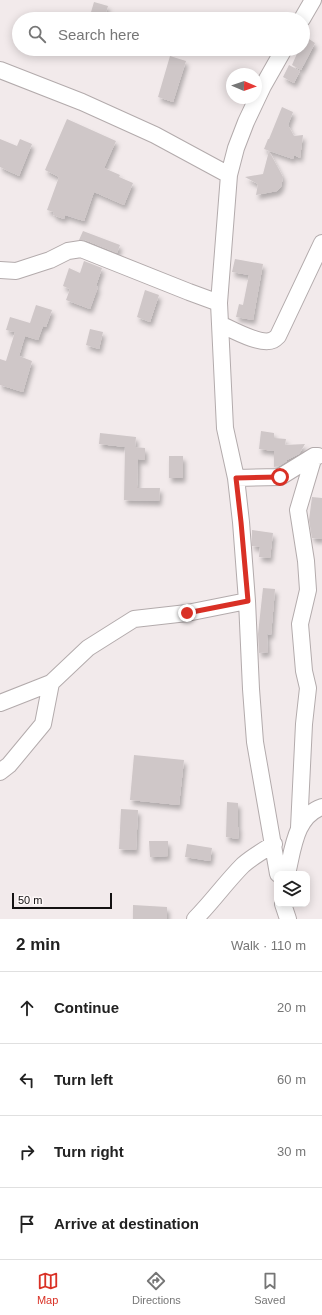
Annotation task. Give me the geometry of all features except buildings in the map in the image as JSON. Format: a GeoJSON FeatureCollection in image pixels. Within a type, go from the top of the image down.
{"type":"FeatureCollection","features":[{"type":"Feature","properties":{"kind":"street"},"geometry":{"type":"LineString","coordinates":[[306,12],[313,0]]}},
{"type":"Feature","properties":{"kind":"street"},"geometry":{"type":"LineString","coordinates":[[278,871],[255,742],[251,689],[248,601],[236,478],[225,428],[219,303],[229,175],[236,148],[246,122],[263,86],[280,56]]}},
{"type":"Feature","properties":{"kind":"street"},"geometry":{"type":"LineString","coordinates":[[0,70],[82,102],[155,135],[229,175]]}},
{"type":"Feature","properties":{"kind":"street"},"geometry":{"type":"LineString","coordinates":[[220,324],[259,341],[272,341],[278,336],[322,243]]}},
{"type":"Feature","properties":{"kind":"street"},"geometry":{"type":"LineString","coordinates":[[0,270],[16,271],[50,260],[68,251],[80,249],[219,303]]}},
{"type":"Feature","properties":{"kind":"street"},"geometry":{"type":"LineString","coordinates":[[236,478],[280,477],[318,456]]}},
{"type":"Feature","properties":{"kind":"street"},"geometry":{"type":"LineString","coordinates":[[288,871],[299,828],[304,724],[308,688],[300,624],[308,590],[306,561],[298,510],[318,456]]}},
{"type":"Feature","properties":{"kind":"street"},"geometry":{"type":"LineString","coordinates":[[0,702],[51,684],[88,648],[134,619],[187,613],[248,601]]}},
{"type":"Feature","properties":{"kind":"street"},"geometry":{"type":"LineString","coordinates":[[0,772],[9,765],[43,724],[51,684]]}},
{"type":"Feature","properties":{"kind":"street"},"geometry":{"type":"LineString","coordinates":[[299,828],[309,813],[322,807]]}},
{"type":"Feature","properties":{"kind":"street"},"geometry":{"type":"LineString","coordinates":[[195,919],[211,903],[227,882],[244,864],[274,844]]}},
{"type":"Feature","properties":{"kind":"street"},"geometry":{"type":"LineString","coordinates":[[284,907],[288,919]]}},
{"type":"Feature","properties":{"kind":"route"},"geometry":{"type":"LineString","coordinates":[[187,613],[248,601],[236,478],[280,477]]}}]}
